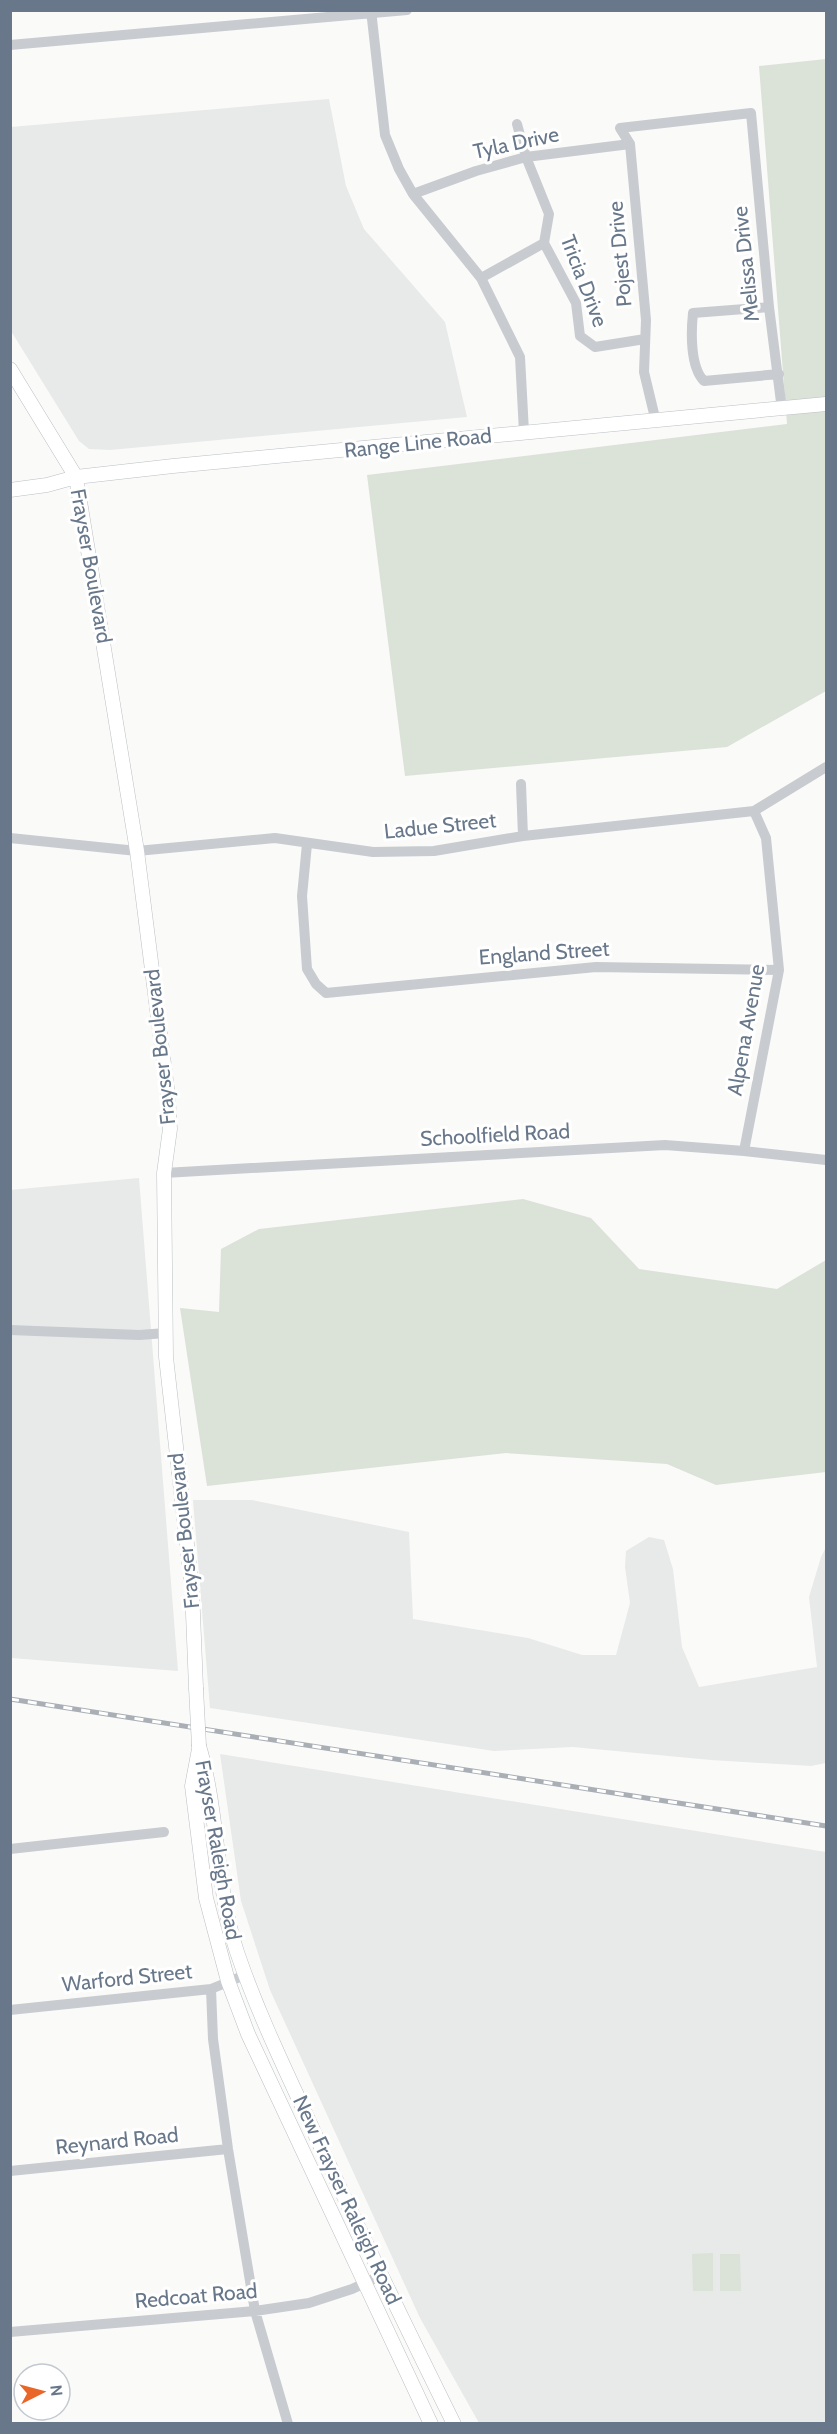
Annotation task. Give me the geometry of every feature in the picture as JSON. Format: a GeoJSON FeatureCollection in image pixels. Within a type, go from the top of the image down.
{"type":"FeatureCollection","features":[{"type":"Feature","properties":{"kind":"main road","name":"Frayser Boulevard"},"geometry":{"type":"LineString","coordinates":[[10,369],[76,477],[137,851],[168,1096],[170,1130],[164,1173],[166,1357],[192,1590],[200,1746]]}},
{"type":"Feature","properties":{"kind":"main road","name":"Range Line Road"},"geometry":{"type":"LineString","coordinates":[[10,490],[47,485],[76,477],[826,404]]}},
{"type":"Feature","properties":{"kind":"main road","name":"Frayser Raleigh Road"},"geometry":{"type":"LineString","coordinates":[[200,1746],[209,1778],[218,1862],[227,1917],[246,1975]]}},
{"type":"Feature","properties":{"kind":"main road","name":"Frayser Raleigh Road"},"geometry":{"type":"LineString","coordinates":[[200,1746],[192,1786],[196,1829],[207,1906],[228,1981]]}},
{"type":"Feature","properties":{"kind":"main road","name":"New Frayser Raleigh Road"},"geometry":{"type":"LineString","coordinates":[[246,1975],[266,2027],[380,2276],[454,2424]]}},
{"type":"Feature","properties":{"kind":"main road","name":"New Frayser Raleigh Road"},"geometry":{"type":"LineString","coordinates":[[228,1981],[248,2034],[431,2424]]}},
{"type":"Feature","properties":{"kind":"street"},"geometry":{"type":"LineString","coordinates":[[10,45],[407,10]]}},
{"type":"Feature","properties":{"kind":"street"},"geometry":{"type":"LineString","coordinates":[[371,12],[384,135],[413,194],[481,278],[520,357],[524,432]]}},
{"type":"Feature","properties":{"kind":"street","name":"Pojest Drive"},"geometry":{"type":"LineString","coordinates":[[656,422],[644,372],[646,320],[630,144],[620,128],[751,113]]}},
{"type":"Feature","properties":{"kind":"street","name":"Melissa Drive"},"geometry":{"type":"LineString","coordinates":[[751,113],[769,307],[782,410]]}},
{"type":"Feature","properties":{"kind":"street","name":"Tricia Drive"},"geometry":{"type":"LineString","coordinates":[[517,124],[526,157],[549,214],[544,243],[576,303],[580,336],[595,347],[645,339]]}},
{"type":"Feature","properties":{"kind":"street","name":"Tyla Drive"},"geometry":{"type":"LineString","coordinates":[[413,194],[476,171],[526,157],[630,144]]}},
{"type":"Feature","properties":{"kind":"street"},"geometry":{"type":"LineString","coordinates":[[481,278],[544,243]]}},
{"type":"Feature","properties":{"kind":"street"},"geometry":{"type":"LineString","coordinates":[[769,307],[693,313],[691,337],[698,375],[704,381],[779,374]]}},
{"type":"Feature","properties":{"kind":"street","name":"Ladue Street"},"geometry":{"type":"LineString","coordinates":[[10,838],[137,851],[275,838],[373,852],[434,851],[523,836],[754,811],[826,767]]}},
{"type":"Feature","properties":{"kind":"street"},"geometry":{"type":"LineString","coordinates":[[521,784],[523,836]]}},
{"type":"Feature","properties":{"kind":"street","name":"Alpena Avenue"},"geometry":{"type":"LineString","coordinates":[[744,1150],[779,970],[766,838],[754,811]]}},
{"type":"Feature","properties":{"kind":"street","name":"England Street"},"geometry":{"type":"LineString","coordinates":[[307,844],[302,896],[307,969],[316,984],[326,993],[596,966],[779,970]]}},
{"type":"Feature","properties":{"kind":"street","name":"Schoolfield Road"},"geometry":{"type":"LineString","coordinates":[[164,1173],[665,1145],[744,1150],[826,1160]]}},
{"type":"Feature","properties":{"kind":"street"},"geometry":{"type":"LineString","coordinates":[[10,1330],[139,1335],[166,1333]]}},
{"type":"Feature","properties":{"kind":"street"},"geometry":{"type":"LineString","coordinates":[[10,1849],[164,1832]]}},
{"type":"Feature","properties":{"kind":"street","name":"Warford Street"},"geometry":{"type":"LineString","coordinates":[[10,2010],[211,1989],[246,1975]]}},
{"type":"Feature","properties":{"kind":"street"},"geometry":{"type":"LineString","coordinates":[[211,1989],[213,2039],[228,2149],[255,2311],[288,2424]]}},
{"type":"Feature","properties":{"kind":"street","name":"Reynard Road"},"geometry":{"type":"LineString","coordinates":[[10,2171],[228,2149]]}},
{"type":"Feature","properties":{"kind":"street","name":"Redcoat Road"},"geometry":{"type":"LineString","coordinates":[[10,2332],[255,2311],[309,2303],[380,2276]]}},
{"type":"Feature","properties":{"kind":"shaded area"},"geometry":{"type":"Polygon","coordinates":[[[826,59],[826,691],[727,747],[405,776],[367,475],[787,424],[759,66],[826,59]]]}},
{"type":"Feature","properties":{"kind":"shaded area"},"geometry":{"type":"Polygon","coordinates":[[[329,99],[346,186],[364,229],[445,322],[467,417],[110,450],[89,449],[79,441],[11,331],[11,127],[329,99]]]}},
{"type":"Feature","properties":{"kind":"shaded area"},"geometry":{"type":"Polygon","coordinates":[[[139,1178],[178,1671],[11,1658],[10,1190],[139,1178]]]}},
{"type":"Feature","properties":{"kind":"shaded area"},"geometry":{"type":"Polygon","coordinates":[[[523,1199],[591,1218],[639,1269],[777,1289],[826,1260],[826,1472],[716,1485],[667,1464],[506,1453],[207,1486],[180,1308],[219,1312],[221,1249],[259,1229],[523,1199]]]}},
{"type":"Feature","properties":{"kind":"shaded area"},"geometry":{"type":"Polygon","coordinates":[[[193,1500],[252,1500],[409,1532],[413,1619],[528,1638],[582,1655],[616,1655],[630,1603],[625,1567],[626,1551],[649,1537],[664,1540],[673,1569],[682,1647],[699,1687],[817,1667],[809,1597],[826,1547],[826,1763],[811,1766],[711,1760],[573,1747],[494,1751],[210,1708],[193,1500]]]}},
{"type":"Feature","properties":{"kind":"shaded area"},"geometry":{"type":"Polygon","coordinates":[[[220,1754],[826,1852],[826,2423],[479,2423],[420,2318],[270,1990],[241,1901],[220,1754]]]}},
{"type":"Feature","properties":{"kind":"shaded area"},"geometry":{"type":"Polygon","coordinates":[[[713,2253],[713,2291],[693,2291],[692,2254],[713,2253]]]}},
{"type":"Feature","properties":{"kind":"shaded area"},"geometry":{"type":"Polygon","coordinates":[[[720,2254],[740,2254],[741,2291],[720,2291],[720,2254]]]}},
{"type":"Feature","properties":{"kind":"railway"},"geometry":{"type":"LineString","coordinates":[[10,1699],[826,1826]]}}]}
